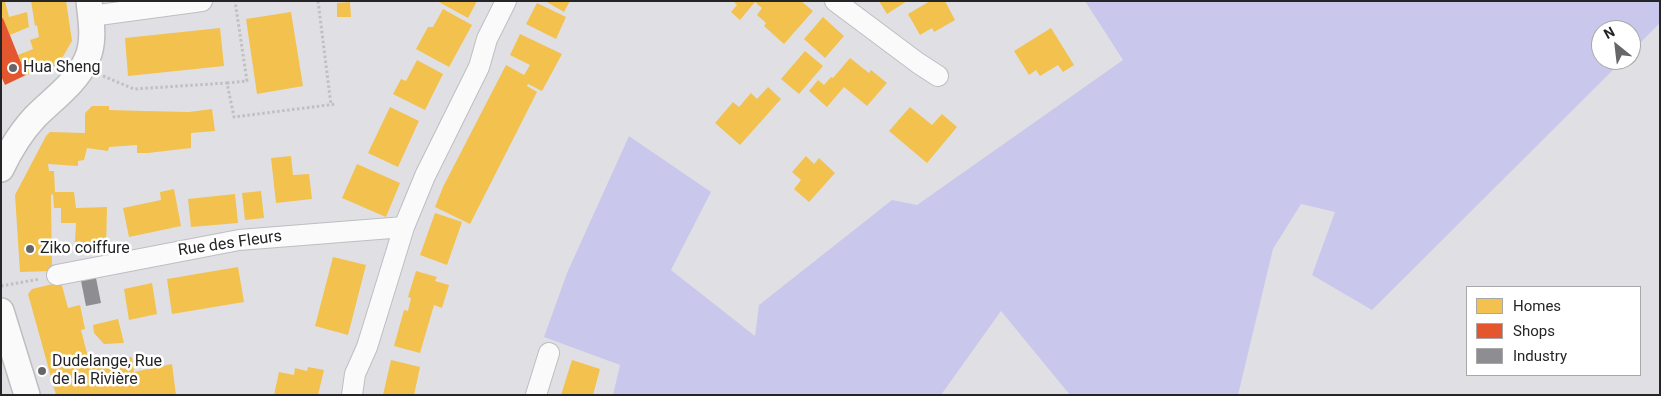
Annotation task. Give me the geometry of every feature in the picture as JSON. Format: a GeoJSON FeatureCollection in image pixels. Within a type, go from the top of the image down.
{"type":"FeatureCollection","features":[{"type":"Feature","properties":{"kind":"main road"},"geometry":{"type":"LineString","coordinates":[[1,169],[7,142],[75,77],[87,59],[92,39],[90,9]]}},
{"type":"Feature","properties":{"kind":"main road"},"geometry":{"type":"LineString","coordinates":[[1,311],[27,395]]}},
{"type":"Feature","properties":{"kind":"street"},"geometry":{"type":"LineString","coordinates":[[90,9],[202,1]]}},
{"type":"Feature","properties":{"kind":"street"},"geometry":{"type":"LineString","coordinates":[[352,395],[355,374],[367,346],[404,227],[424,176],[479,67],[487,39],[506,1]]}},
{"type":"Feature","properties":{"kind":"street"},"geometry":{"type":"LineString","coordinates":[[836,1],[938,76]]}},
{"type":"Feature","properties":{"kind":"street","name":"Rue des Fleurs"},"geometry":{"type":"LineString","coordinates":[[58,275],[239,240],[404,227]]}},
{"type":"Feature","properties":{"kind":"street"},"geometry":{"type":"LineString","coordinates":[[536,395],[549,353]]}},
{"type":"Feature","properties":{"kind":"path"},"geometry":{"type":"LineString","coordinates":[[103,76],[134,88],[247,81],[235,1]]}},
{"type":"Feature","properties":{"kind":"path"},"geometry":{"type":"LineString","coordinates":[[318,1],[331,105]]}},
{"type":"Feature","properties":{"kind":"path"},"geometry":{"type":"LineString","coordinates":[[227,83],[234,117],[336,104]]}},
{"type":"Feature","properties":{"kind":"path"},"geometry":{"type":"LineString","coordinates":[[1,286],[58,275]]}},
{"type":"Feature","properties":{"kind":"shaded area"},"geometry":{"type":"Polygon","coordinates":[[[1085,1],[1660,1],[1660,23],[1641,42],[1641,20],[1591,20],[1591,70],[1613,70],[1372,310],[1312,275],[1335,212],[1301,204],[1273,249],[1238,395],[1070,395],[1001,311],[941,395],[613,395],[620,365],[544,337],[567,273],[629,136],[711,192],[671,270],[755,336],[759,305],[892,200],[917,205],[1123,60],[1085,1]]]}},
{"type":"Feature","properties":{"kind":"building: Homes"},"geometry":{"type":"Polygon","coordinates":[[[1,1],[5,1],[9,17],[27,12],[29,27],[10,35],[3,18],[1,19],[1,1]]]}},
{"type":"Feature","properties":{"kind":"building: Homes"},"geometry":{"type":"Polygon","coordinates":[[[31,1],[66,1],[72,41],[58,65],[26,75],[18,55],[33,49],[30,40],[39,37],[37,25],[35,26],[31,1]]]}},
{"type":"Feature","properties":{"kind":"building: Homes"},"geometry":{"type":"Polygon","coordinates":[[[437,1],[477,1],[468,18],[437,1]]]}},
{"type":"Feature","properties":{"kind":"building: Homes"},"geometry":{"type":"Polygon","coordinates":[[[545,1],[570,1],[564,12],[545,1]]]}},
{"type":"Feature","properties":{"kind":"building: Homes"},"geometry":{"type":"Polygon","coordinates":[[[733,1],[801,1],[813,11],[784,44],[764,26],[766,23],[757,15],[762,8],[755,2],[740,20],[731,12],[737,5],[733,1]]]}},
{"type":"Feature","properties":{"kind":"building: Homes"},"geometry":{"type":"Polygon","coordinates":[[[879,1],[907,1],[887,14],[879,1]]]}},
{"type":"Feature","properties":{"kind":"building: Homes"},"geometry":{"type":"Polygon","coordinates":[[[930,1],[945,1],[955,20],[934,32],[932,28],[920,35],[908,14],[930,1]]]}},
{"type":"Feature","properties":{"kind":"building: Homes"},"geometry":{"type":"Polygon","coordinates":[[[350,2],[351,17],[337,17],[337,3],[350,2]]]}},
{"type":"Feature","properties":{"kind":"building: Homes"},"geometry":{"type":"Polygon","coordinates":[[[537,3],[566,17],[556,39],[526,24],[537,3]]]}},
{"type":"Feature","properties":{"kind":"building: Homes"},"geometry":{"type":"Polygon","coordinates":[[[443,9],[472,25],[449,67],[416,49],[428,27],[433,27],[443,9]]]}},
{"type":"Feature","properties":{"kind":"building: Homes"},"geometry":{"type":"Polygon","coordinates":[[[291,12],[303,86],[257,94],[246,19],[291,12]]]}},
{"type":"Feature","properties":{"kind":"building: Homes"},"geometry":{"type":"Polygon","coordinates":[[[823,17],[844,36],[825,58],[804,39],[823,17]]]}},
{"type":"Feature","properties":{"kind":"building: Homes"},"geometry":{"type":"Polygon","coordinates":[[[220,28],[224,66],[128,76],[125,38],[220,28]]]}},
{"type":"Feature","properties":{"kind":"building: Homes"},"geometry":{"type":"Polygon","coordinates":[[[1051,28],[1074,65],[1063,72],[1058,65],[1040,76],[1036,70],[1029,75],[1014,51],[1051,28]]]}},
{"type":"Feature","properties":{"kind":"building: Homes"},"geometry":{"type":"Polygon","coordinates":[[[520,34],[562,54],[542,91],[528,84],[527,86],[537,92],[470,224],[435,207],[443,187],[506,65],[524,75],[530,65],[510,55],[520,34]]]}},
{"type":"Feature","properties":{"kind":"building: Homes"},"geometry":{"type":"Polygon","coordinates":[[[805,51],[823,66],[799,94],[781,79],[805,51]]]}},
{"type":"Feature","properties":{"kind":"building: Homes"},"geometry":{"type":"Polygon","coordinates":[[[850,58],[869,73],[871,70],[887,83],[867,106],[844,87],[827,107],[809,91],[818,80],[824,85],[831,77],[833,78],[850,58]]]}},
{"type":"Feature","properties":{"kind":"building: Homes"},"geometry":{"type":"Polygon","coordinates":[[[417,60],[443,74],[425,110],[393,94],[401,79],[406,81],[417,60]]]}},
{"type":"Feature","properties":{"kind":"building: Homes"},"geometry":{"type":"Polygon","coordinates":[[[768,87],[781,99],[740,145],[715,123],[733,102],[739,107],[751,93],[757,99],[768,87]]]}},
{"type":"Feature","properties":{"kind":"building: Homes"},"geometry":{"type":"Polygon","coordinates":[[[92,106],[109,106],[109,110],[144,111],[189,112],[212,109],[215,131],[191,133],[191,148],[137,153],[137,145],[109,147],[108,151],[87,148],[84,160],[78,161],[78,166],[48,164],[49,171],[54,171],[55,192],[74,192],[76,208],[107,207],[106,246],[83,245],[83,242],[75,242],[76,223],[61,223],[61,208],[54,208],[53,194],[51,195],[52,271],[20,272],[15,195],[46,136],[50,132],[85,133],[85,113],[92,106]]]}},
{"type":"Feature","properties":{"kind":"building: Homes"},"geometry":{"type":"Polygon","coordinates":[[[390,107],[419,121],[398,167],[368,153],[390,107]]]}},
{"type":"Feature","properties":{"kind":"building: Homes"},"geometry":{"type":"Polygon","coordinates":[[[910,107],[932,125],[942,114],[957,127],[927,163],[889,131],[910,107]]]}},
{"type":"Feature","properties":{"kind":"building: Homes"},"geometry":{"type":"Polygon","coordinates":[[[291,156],[293,175],[309,174],[312,199],[276,203],[271,158],[291,156]]]}},
{"type":"Feature","properties":{"kind":"building: Homes"},"geometry":{"type":"Polygon","coordinates":[[[806,156],[814,164],[819,158],[835,173],[809,202],[794,189],[801,180],[792,172],[806,156]]]}},
{"type":"Feature","properties":{"kind":"building: Homes"},"geometry":{"type":"Polygon","coordinates":[[[357,164],[400,183],[386,217],[342,198],[357,164]]]}},
{"type":"Feature","properties":{"kind":"building: Homes"},"geometry":{"type":"Polygon","coordinates":[[[174,189],[181,226],[129,237],[123,208],[161,200],[160,192],[174,189]]]}},
{"type":"Feature","properties":{"kind":"building: Homes"},"geometry":{"type":"Polygon","coordinates":[[[261,191],[264,218],[245,220],[242,193],[261,191]]]}},
{"type":"Feature","properties":{"kind":"building: Homes"},"geometry":{"type":"Polygon","coordinates":[[[235,194],[238,223],[191,227],[188,199],[235,194]]]}},
{"type":"Feature","properties":{"kind":"building: Homes"},"geometry":{"type":"Polygon","coordinates":[[[435,213],[462,222],[447,265],[420,255],[435,213]]]}},
{"type":"Feature","properties":{"kind":"building: Homes"},"geometry":{"type":"Polygon","coordinates":[[[333,257],[366,265],[348,335],[315,326],[333,257]]]}},
{"type":"Feature","properties":{"kind":"building: Homes"},"geometry":{"type":"Polygon","coordinates":[[[238,267],[244,302],[172,314],[167,279],[238,267]]]}},
{"type":"Feature","properties":{"kind":"building: Homes"},"geometry":{"type":"Polygon","coordinates":[[[416,271],[437,277],[435,281],[449,285],[442,308],[434,305],[420,353],[394,346],[404,310],[408,311],[411,298],[408,297],[416,271]]]}},
{"type":"Feature","properties":{"kind":"building: Homes"},"geometry":{"type":"Polygon","coordinates":[[[61,282],[68,308],[80,305],[85,329],[81,330],[89,361],[132,357],[134,372],[172,364],[176,395],[56,395],[28,294],[32,289],[61,282]]]}},
{"type":"Feature","properties":{"kind":"building: Homes"},"geometry":{"type":"Polygon","coordinates":[[[152,283],[157,314],[129,320],[124,289],[152,283]]]}},
{"type":"Feature","properties":{"kind":"building: Homes"},"geometry":{"type":"Polygon","coordinates":[[[118,319],[124,343],[104,344],[94,333],[93,325],[118,319]]]}},
{"type":"Feature","properties":{"kind":"building: Homes"},"geometry":{"type":"Polygon","coordinates":[[[391,360],[420,367],[414,395],[383,395],[391,360]]]}},
{"type":"Feature","properties":{"kind":"building: Homes"},"geometry":{"type":"Polygon","coordinates":[[[572,360],[600,369],[593,395],[561,395],[572,360]]]}},
{"type":"Feature","properties":{"kind":"building: Homes"},"geometry":{"type":"Polygon","coordinates":[[[308,367],[324,370],[318,395],[274,395],[279,372],[294,375],[295,368],[307,371],[308,367]]]}},
{"type":"Feature","properties":{"kind":"building: Shops"},"geometry":{"type":"Polygon","coordinates":[[[3,18],[26,75],[5,85],[1,76],[1,19],[3,18]]]}},
{"type":"Feature","properties":{"kind":"building: Industry"},"geometry":{"type":"Polygon","coordinates":[[[96,278],[101,303],[86,306],[81,281],[96,278]]]}},
{"type":"Feature","properties":{"kind":"place","name":"Hua Sheng"},"geometry":{"type":"Point","coordinates":[13,68]}},
{"type":"Feature","properties":{"kind":"place","name":"Ziko coiffure"},"geometry":{"type":"Point","coordinates":[30,249]}},
{"type":"Feature","properties":{"kind":"place","name":"Dudelange, Rue de la Rivière"},"geometry":{"type":"Point","coordinates":[42,371]}}]}
